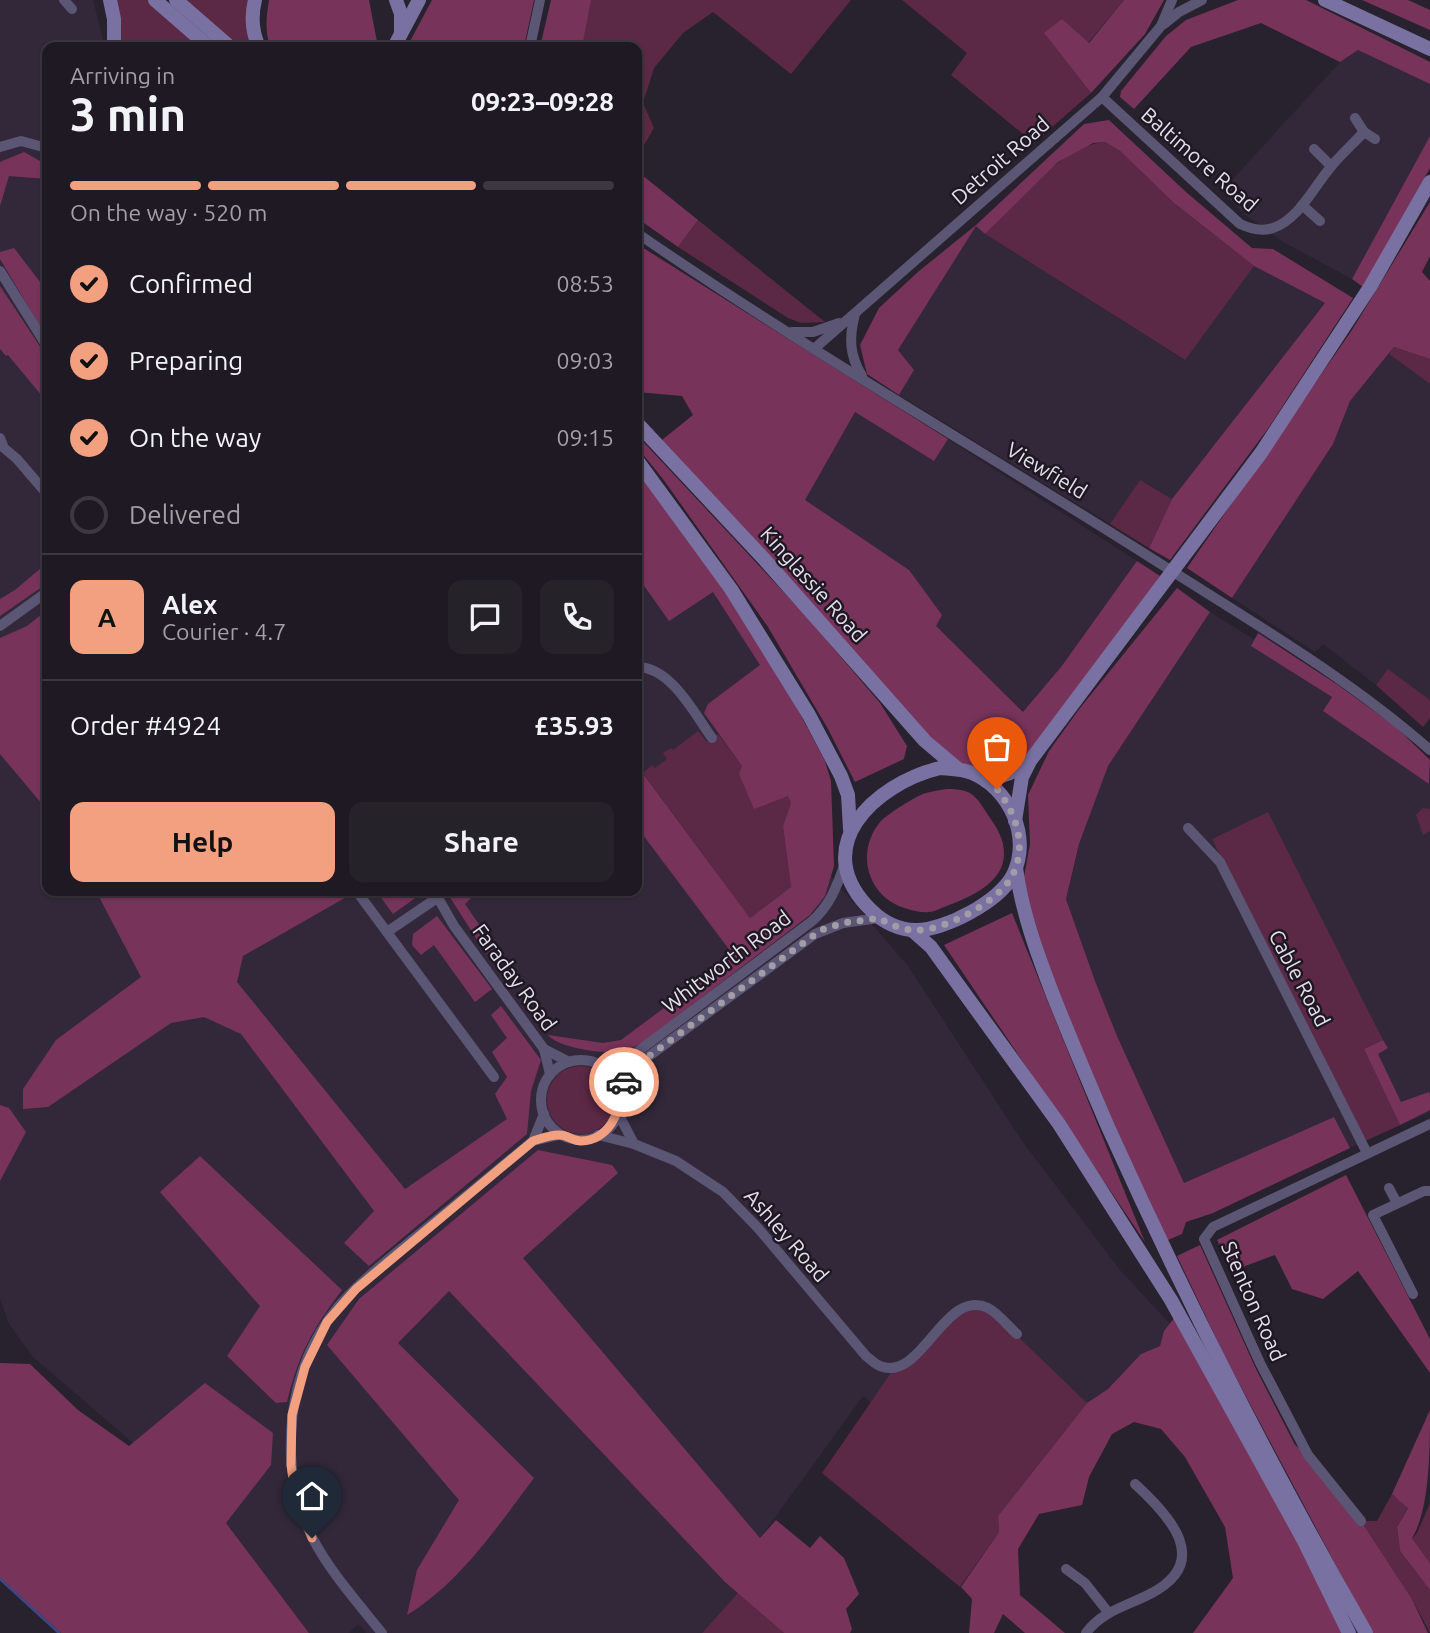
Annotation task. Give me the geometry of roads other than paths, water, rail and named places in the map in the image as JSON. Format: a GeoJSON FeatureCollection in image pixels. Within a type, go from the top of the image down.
{"type":"FeatureCollection","features":[{"type":"Feature","properties":{"kind":"main road"},"geometry":{"type":"LineString","coordinates":[[110,0],[114,19],[114,42]]}},
{"type":"Feature","properties":{"kind":"main road"},"geometry":{"type":"LineString","coordinates":[[155,0],[203,42]]}},
{"type":"Feature","properties":{"kind":"main road"},"geometry":{"type":"LineString","coordinates":[[176,0],[224,42]]}},
{"type":"Feature","properties":{"kind":"main road"},"geometry":{"type":"LineString","coordinates":[[255,0],[252,20],[257,42]]}},
{"type":"Feature","properties":{"kind":"main road"},"geometry":{"type":"LineString","coordinates":[[396,0],[401,14],[401,34]]}},
{"type":"Feature","properties":{"kind":"main road"},"geometry":{"type":"LineString","coordinates":[[397,42],[419,0]]}},
{"type":"Feature","properties":{"kind":"main road"},"geometry":{"type":"LineString","coordinates":[[1325,0],[1430,49]]}},
{"type":"Feature","properties":{"kind":"main road"},"geometry":{"type":"LineString","coordinates":[[1366,1633],[1224,1370],[1161,1243],[1080,1063],[1031,936],[1020,899],[1016,868],[1020,847],[1016,821],[1022,777],[1030,761],[1261,453],[1370,287],[1430,182]]}},
{"type":"Feature","properties":{"kind":"main road","name":"Kinglassie Road"},"geometry":{"type":"LineString","coordinates":[[642,428],[765,560],[925,741],[960,770]]}},
{"type":"Feature","properties":{"kind":"main road"},"geometry":{"type":"LineString","coordinates":[[642,467],[731,589],[809,715],[848,795],[850,830],[846,860],[849,877],[859,896],[879,918],[889,924],[913,930],[939,926],[974,909],[1005,885],[1016,868]]}},
{"type":"Feature","properties":{"kind":"main road"},"geometry":{"type":"LineString","coordinates":[[986,781],[1010,773],[1030,761]]}},
{"type":"Feature","properties":{"kind":"main road"},"geometry":{"type":"LineString","coordinates":[[850,830],[867,807],[902,782],[917,774],[940,768],[960,770],[986,781],[1004,797],[1016,821]]}},
{"type":"Feature","properties":{"kind":"main road"},"geometry":{"type":"LineString","coordinates":[[913,930],[931,947],[1059,1124],[1171,1300],[1303,1539],[1349,1633]]}},
{"type":"Feature","properties":{"kind":"street"},"geometry":{"type":"LineString","coordinates":[[64,0],[72,9]]}},
{"type":"Feature","properties":{"kind":"street"},"geometry":{"type":"LineString","coordinates":[[531,42],[540,0]]}},
{"type":"Feature","properties":{"kind":"street","name":"Detroit Road"},"geometry":{"type":"LineString","coordinates":[[1161,26],[1172,0]]}},
{"type":"Feature","properties":{"kind":"street","name":"Detroit Road"},"geometry":{"type":"LineString","coordinates":[[816,348],[1102,97],[1161,26],[1179,12],[1202,0]]}},
{"type":"Feature","properties":{"kind":"street","name":"Baltimore Road"},"geometry":{"type":"LineString","coordinates":[[1102,97],[1240,225],[1261,230],[1274,228],[1302,205],[1331,166],[1364,132]]}},
{"type":"Feature","properties":{"kind":"street"},"geometry":{"type":"LineString","coordinates":[[1355,118],[1364,132],[1375,139]]}},
{"type":"Feature","properties":{"kind":"street"},"geometry":{"type":"LineString","coordinates":[[0,147],[21,141],[42,147]]}},
{"type":"Feature","properties":{"kind":"street"},"geometry":{"type":"LineString","coordinates":[[1314,149],[1331,166]]}},
{"type":"Feature","properties":{"kind":"street"},"geometry":{"type":"LineString","coordinates":[[1302,205],[1320,220]]}},
{"type":"Feature","properties":{"kind":"street","name":"Viewfield"},"geometry":{"type":"LineString","coordinates":[[642,236],[864,380],[1193,584],[1389,714],[1430,750]]}},
{"type":"Feature","properties":{"kind":"street"},"geometry":{"type":"LineString","coordinates":[[0,271],[42,338]]}},
{"type":"Feature","properties":{"kind":"street"},"geometry":{"type":"LineString","coordinates":[[852,316],[850,348],[864,380]]}},
{"type":"Feature","properties":{"kind":"street","name":"Detroit Road"},"geometry":{"type":"LineString","coordinates":[[788,331],[813,332],[852,316]]}},
{"type":"Feature","properties":{"kind":"street"},"geometry":{"type":"LineString","coordinates":[[0,438],[2,452],[17,459],[42,488]]}},
{"type":"Feature","properties":{"kind":"street"},"geometry":{"type":"LineString","coordinates":[[0,626],[42,596]]}},
{"type":"Feature","properties":{"kind":"street"},"geometry":{"type":"LineString","coordinates":[[642,668],[654,670],[668,679],[712,738]]}},
{"type":"Feature","properties":{"kind":"street","name":"Cable Road"},"geometry":{"type":"LineString","coordinates":[[1188,828],[1220,862],[1367,1153]]}},
{"type":"Feature","properties":{"kind":"street","name":"Whitworth Road"},"geometry":{"type":"LineString","coordinates":[[601,1066],[632,1055],[811,922],[831,899],[846,860]]}},
{"type":"Feature","properties":{"kind":"street"},"geometry":{"type":"LineString","coordinates":[[360,896],[495,1077]]}},
{"type":"Feature","properties":{"kind":"street"},"geometry":{"type":"LineString","coordinates":[[387,932],[432,896]]}},
{"type":"Feature","properties":{"kind":"street","name":"Faraday Road"},"geometry":{"type":"LineString","coordinates":[[436,896],[454,926],[544,1049],[550,1074]]}},
{"type":"Feature","properties":{"kind":"street","name":"Whitworth Road"},"geometry":{"type":"LineString","coordinates":[[619,1089],[641,1062],[815,934],[843,923],[879,918]]}},
{"type":"Feature","properties":{"kind":"street","name":"Faraday Road"},"geometry":{"type":"LineString","coordinates":[[544,1049],[569,1062]]}},
{"type":"Feature","properties":{"kind":"street"},"geometry":{"type":"LineString","coordinates":[[580,1060],[601,1066],[609,1072],[619,1089],[618,1113],[607,1129],[583,1141],[559,1135],[550,1127],[541,1100],[543,1086],[550,1074],[569,1062],[580,1060]]}},
{"type":"Feature","properties":{"kind":"street"},"geometry":{"type":"LineString","coordinates":[[618,1113],[634,1144]]}},
{"type":"Feature","properties":{"kind":"street"},"geometry":{"type":"LineString","coordinates":[[533,1141],[544,1114]]}},
{"type":"Feature","properties":{"kind":"street","name":"Stenton Road"},"geometry":{"type":"LineString","coordinates":[[1361,1521],[1308,1455],[1260,1363],[1204,1239],[1213,1227],[1430,1124]]}},
{"type":"Feature","properties":{"kind":"street"},"geometry":{"type":"LineString","coordinates":[[382,1633],[337,1578],[318,1548],[295,1492],[291,1465],[292,1415],[297,1392],[310,1356],[327,1322],[339,1306],[400,1250],[533,1141],[559,1135]]}},
{"type":"Feature","properties":{"kind":"street","name":"Ashley Road"},"geometry":{"type":"LineString","coordinates":[[598,1135],[634,1144],[676,1161],[723,1192],[752,1221],[866,1356],[880,1366],[895,1367],[912,1359],[952,1315],[971,1306],[988,1308],[1017,1334]]}},
{"type":"Feature","properties":{"kind":"street"},"geometry":{"type":"LineString","coordinates":[[1389,1188],[1396,1203]]}},
{"type":"Feature","properties":{"kind":"street"},"geometry":{"type":"LineString","coordinates":[[1413,1294],[1373,1214],[1424,1191],[1430,1191]]}},
{"type":"Feature","properties":{"kind":"street"},"geometry":{"type":"LineString","coordinates":[[1086,1633],[1108,1612],[1159,1589],[1178,1570],[1183,1559],[1183,1545],[1178,1533],[1159,1506],[1135,1484]]}},
{"type":"Feature","properties":{"kind":"street"},"geometry":{"type":"LineString","coordinates":[[1066,1569],[1085,1583],[1108,1612]]}},
{"type":"Feature","properties":{"kind":"waterway"},"geometry":{"type":"LineString","coordinates":[[0,1579],[59,1633]]}}]}
